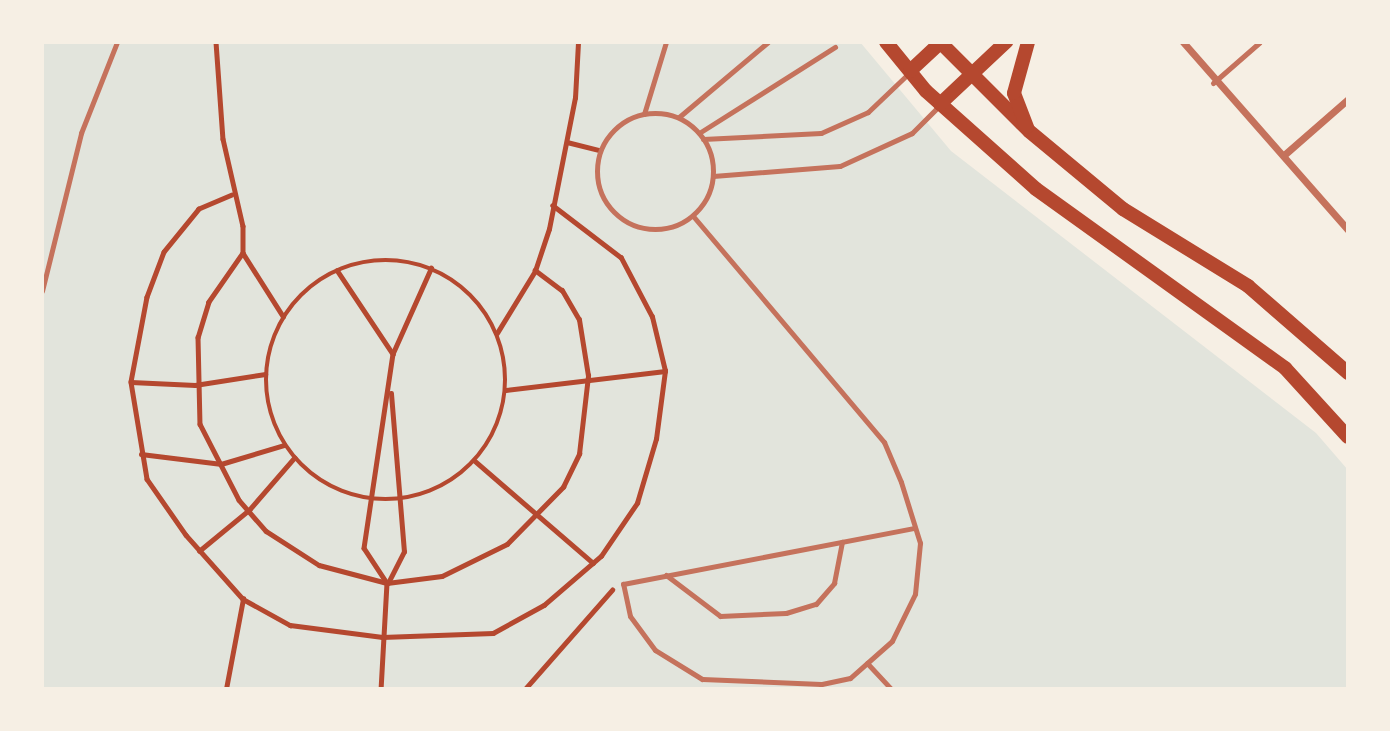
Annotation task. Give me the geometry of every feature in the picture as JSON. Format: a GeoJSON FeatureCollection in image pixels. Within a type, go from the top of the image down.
{"type":"FeatureCollection","features":[{"type":"Feature","properties":{"kind":"main road"},"geometry":{"type":"LineString","coordinates":[[886,42],[940,104],[1092,233],[1285,368],[1348,437]]}},
{"type":"Feature","properties":{"kind":"main road"},"geometry":{"type":"LineString","coordinates":[[910,72],[941,42],[969,74],[1029,131],[1123,209],[1248,286],[1348,373]]}},
{"type":"Feature","properties":{"kind":"main road"},"geometry":{"type":"LineString","coordinates":[[940,104],[1006,42]]}},
{"type":"Feature","properties":{"kind":"main road"},"geometry":{"type":"LineString","coordinates":[[1028,42],[1014,93],[1029,131]]}},
{"type":"Feature","properties":{"kind":"street"},"geometry":{"type":"LineString","coordinates":[[1183,42],[1213,83],[1284,155],[1348,230]]}},
{"type":"Feature","properties":{"kind":"street"},"geometry":{"type":"LineString","coordinates":[[1284,155],[1348,99]]}},
{"type":"Feature","properties":{"kind":"lane"},"geometry":{"type":"LineString","coordinates":[[42,290],[81,133],[117,42]]}},
{"type":"Feature","properties":{"kind":"lane"},"geometry":{"type":"LineString","coordinates":[[645,114],[666,42]]}},
{"type":"Feature","properties":{"kind":"lane"},"geometry":{"type":"LineString","coordinates":[[680,117],[768,42]]}},
{"type":"Feature","properties":{"kind":"lane"},"geometry":{"type":"LineString","coordinates":[[1213,83],[1260,42]]}},
{"type":"Feature","properties":{"kind":"lane"},"geometry":{"type":"LineString","coordinates":[[699,132],[835,47]]}},
{"type":"Feature","properties":{"kind":"lane"},"geometry":{"type":"LineString","coordinates":[[703,139],[821,133],[868,111],[910,72]]}},
{"type":"Feature","properties":{"kind":"lane"},"geometry":{"type":"LineString","coordinates":[[713,176],[788,174],[852,163],[912,133],[940,104]]}},
{"type":"Feature","properties":{"kind":"lane"},"geometry":{"type":"LineString","coordinates":[[645,114],[680,117],[699,132],[713,176],[692,216],[658,230],[622,219],[599,189],[600,150],[610,133],[645,114]]}},
{"type":"Feature","properties":{"kind":"lane"},"geometry":{"type":"LineString","coordinates":[[692,216],[884,442],[915,528],[920,543],[915,594],[892,641],[850,678],[821,684],[702,679],[655,650],[630,616],[623,584],[915,528]]}},
{"type":"Feature","properties":{"kind":"lane"},"geometry":{"type":"LineString","coordinates":[[666,575],[720,615],[786,613],[816,604],[834,583],[842,542]]}},
{"type":"Feature","properties":{"kind":"lane"},"geometry":{"type":"LineString","coordinates":[[867,663],[891,689]]}},
{"type":"Feature","properties":{"kind":"path"},"geometry":{"type":"LineString","coordinates":[[216,42],[232,195],[243,226],[243,253],[283,316]]}},
{"type":"Feature","properties":{"kind":"path"},"geometry":{"type":"LineString","coordinates":[[497,333],[535,271],[567,142],[578,42]]}},
{"type":"Feature","properties":{"kind":"path"},"geometry":{"type":"LineString","coordinates":[[567,142],[600,150]]}},
{"type":"Feature","properties":{"kind":"path"},"geometry":{"type":"LineString","coordinates":[[232,195],[199,209],[164,252],[134,344],[131,382],[147,479],[199,551],[243,598],[290,625],[382,637],[493,633],[544,605],[593,563],[637,503],[656,439],[665,371],[636,279],[621,258],[553,206]]}},
{"type":"Feature","properties":{"kind":"path"},"geometry":{"type":"LineString","coordinates":[[243,253],[209,302],[195,385],[200,424],[249,510],[266,531],[319,565],[387,583],[442,576],[476,561],[538,517],[563,487],[579,454],[587,384],[579,320],[562,291],[535,271]]}},
{"type":"Feature","properties":{"kind":"path"},"geometry":{"type":"LineString","coordinates":[[368,261],[431,268],[471,294],[497,333],[506,390],[496,428],[475,461],[453,480],[402,500],[368,499],[328,485],[294,458],[272,423],[264,374],[283,316],[306,289],[337,270],[368,261]]}},
{"type":"Feature","properties":{"kind":"path"},"geometry":{"type":"LineString","coordinates":[[387,583],[364,548],[368,499],[390,389],[393,354],[431,268]]}},
{"type":"Feature","properties":{"kind":"path"},"geometry":{"type":"LineString","coordinates":[[337,270],[393,354]]}},
{"type":"Feature","properties":{"kind":"path"},"geometry":{"type":"LineString","coordinates":[[506,390],[587,384],[665,371]]}},
{"type":"Feature","properties":{"kind":"path"},"geometry":{"type":"LineString","coordinates":[[131,382],[195,385],[264,374]]}},
{"type":"Feature","properties":{"kind":"path"},"geometry":{"type":"LineString","coordinates":[[381,689],[387,583],[404,552],[402,500],[390,389]]}},
{"type":"Feature","properties":{"kind":"path"},"geometry":{"type":"LineString","coordinates":[[141,454],[221,464],[284,445]]}},
{"type":"Feature","properties":{"kind":"path"},"geometry":{"type":"LineString","coordinates":[[199,551],[249,510],[294,458]]}},
{"type":"Feature","properties":{"kind":"path"},"geometry":{"type":"LineString","coordinates":[[475,461],[593,563]]}},
{"type":"Feature","properties":{"kind":"path"},"geometry":{"type":"LineString","coordinates":[[525,689],[604,594],[623,584]]}},
{"type":"Feature","properties":{"kind":"path"},"geometry":{"type":"LineString","coordinates":[[226,689],[243,598]]}},
{"type":"Feature","properties":{"kind":"shaded area"},"geometry":{"type":"Polygon","coordinates":[[[42,42],[860,42],[951,151],[1316,433],[1348,470],[1348,689],[42,689],[42,42]]]}}]}
